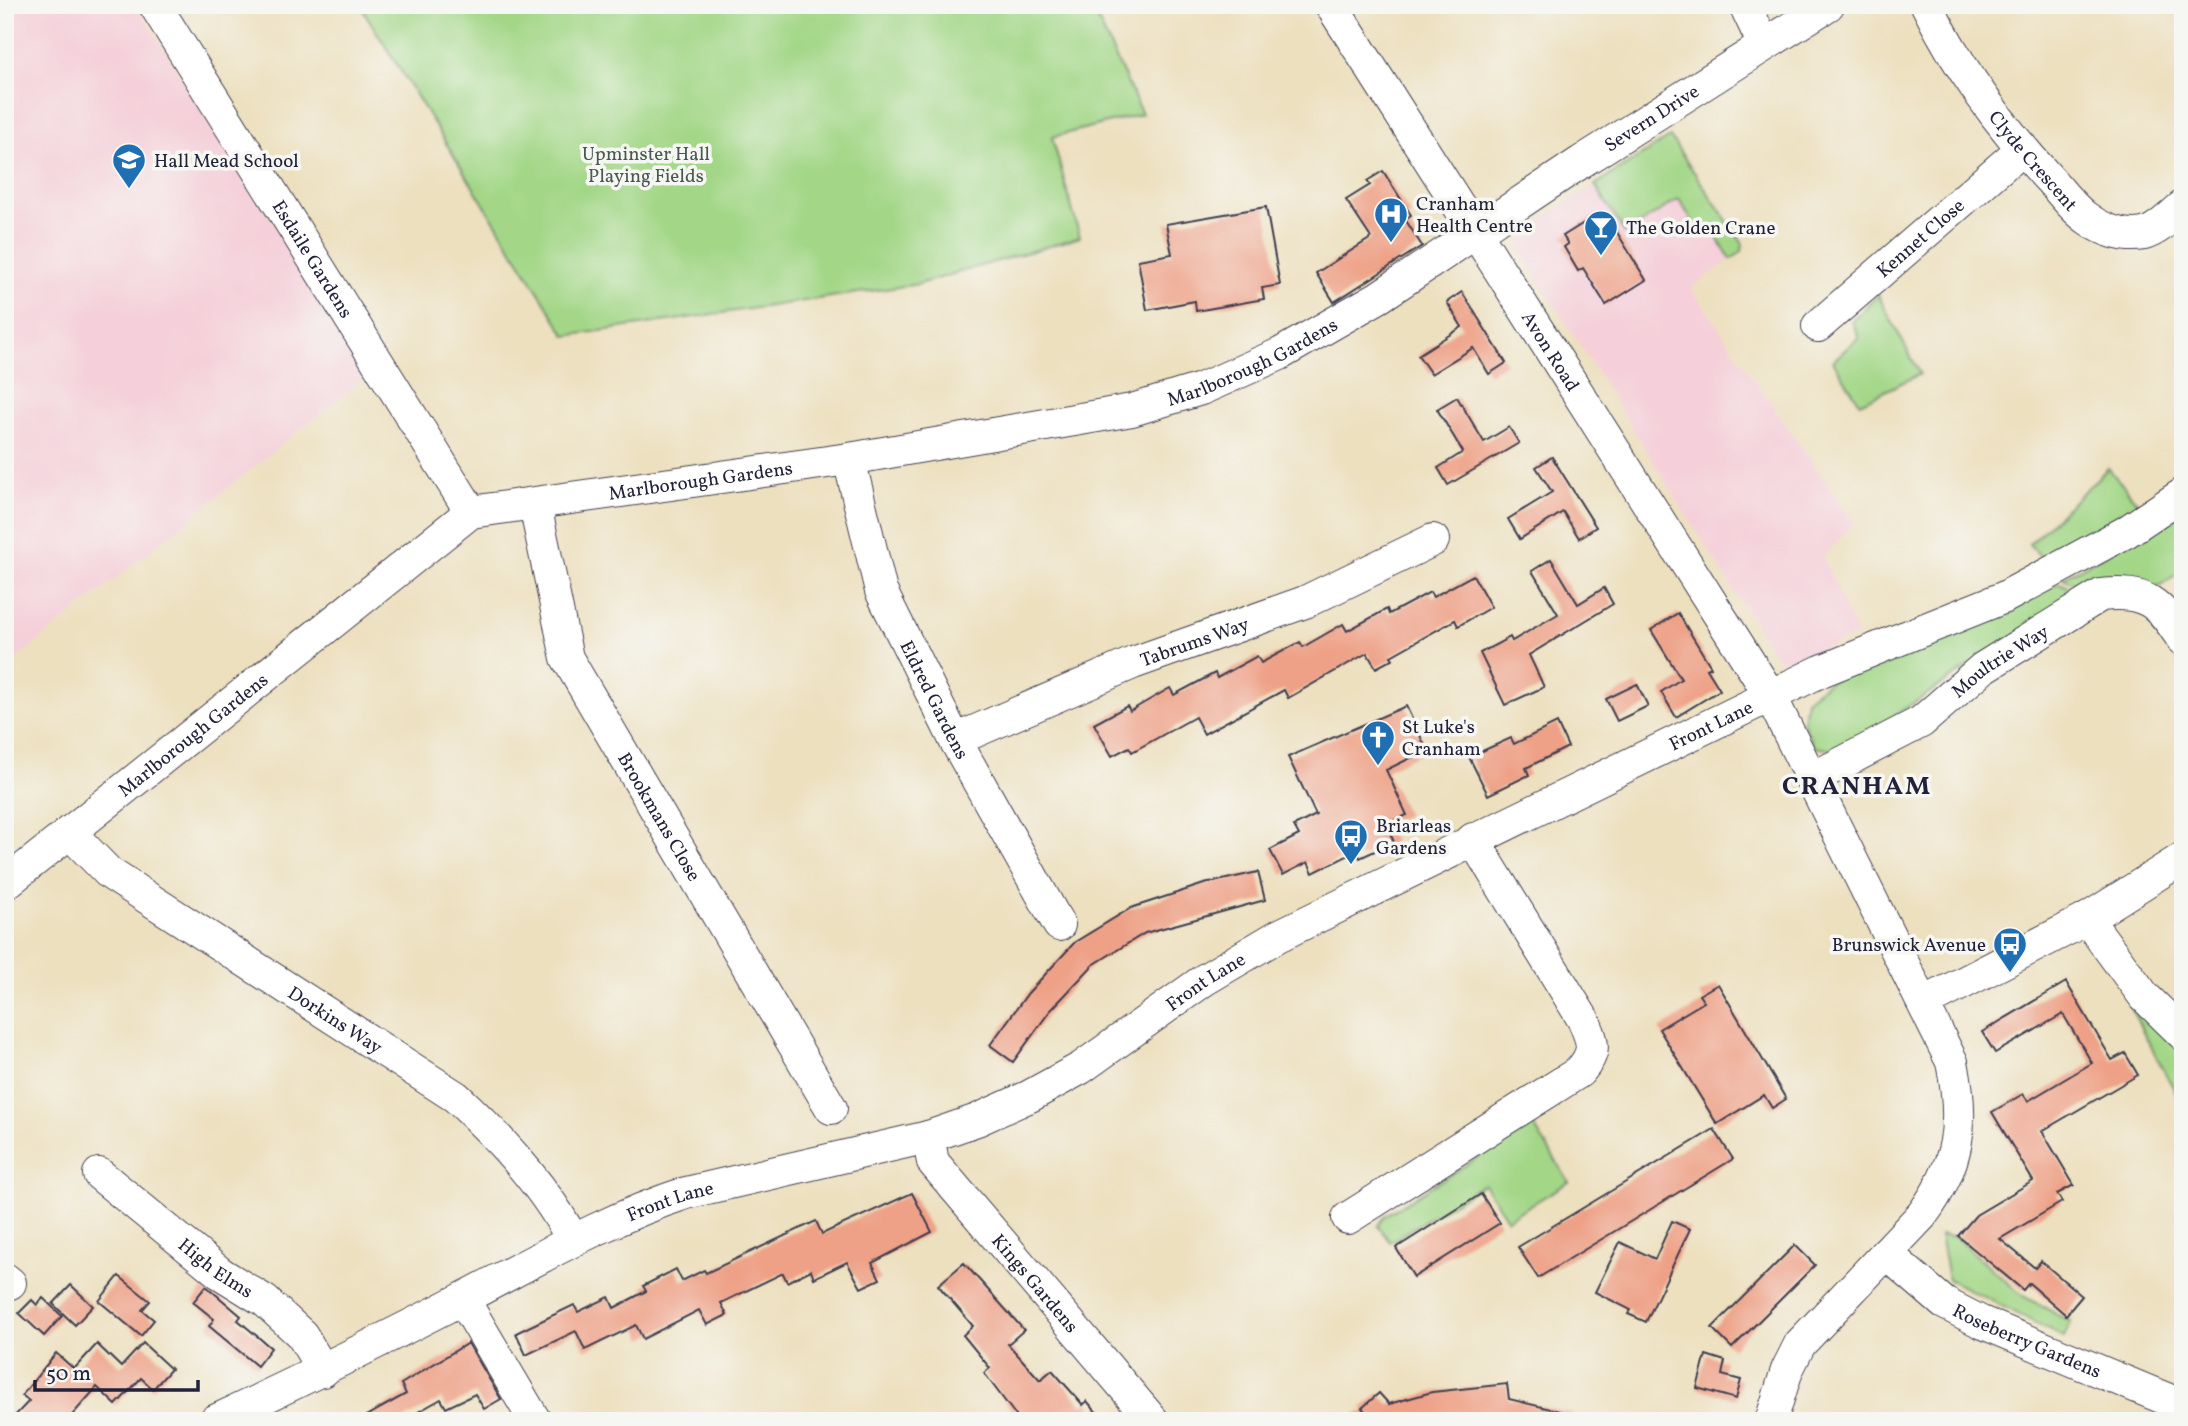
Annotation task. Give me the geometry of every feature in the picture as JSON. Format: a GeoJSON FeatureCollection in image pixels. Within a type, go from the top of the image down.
{"type":"FeatureCollection","features":[{"type":"Feature","properties":{"kind":"street","name":"Esdaile Gardens"},"geometry":{"type":"LineString","coordinates":[[155,5],[471,512]]}},
{"type":"Feature","properties":{"kind":"street","name":"Avon Road"},"geometry":{"type":"LineString","coordinates":[[1331,5],[1770,695]]}},
{"type":"Feature","properties":{"kind":"street"},"geometry":{"type":"LineString","coordinates":[[1745,5],[1764,45]]}},
{"type":"Feature","properties":{"kind":"street","name":"Severn Drive"},"geometry":{"type":"LineString","coordinates":[[1475,232],[1828,5]]}},
{"type":"Feature","properties":{"kind":"street","name":"Clyde Crescent"},"geometry":{"type":"LineString","coordinates":[[1927,5],[1944,39],[1980,94],[2022,149],[2085,218],[2104,229],[2124,234],[2144,234],[2161,226],[2183,206]]}},
{"type":"Feature","properties":{"kind":"street","name":"Kennet Close"},"geometry":{"type":"LineString","coordinates":[[1818,326],[2022,149]]}},
{"type":"Feature","properties":{"kind":"street","name":"Marlborough Gardens"},"geometry":{"type":"LineString","coordinates":[[5,884],[471,512],[849,460],[1132,410],[1201,389],[1292,348],[1379,297],[1475,232]]}},
{"type":"Feature","properties":{"kind":"street","name":"Eldred Gardens"},"geometry":{"type":"LineString","coordinates":[[849,460],[881,591],[955,740],[1059,925]]}},
{"type":"Feature","properties":{"kind":"street","name":"Front Lane"},"geometry":{"type":"LineString","coordinates":[[215,1421],[323,1371],[572,1239],[638,1209],[686,1192],[928,1137],[1030,1096],[1081,1068],[1204,980],[1278,936],[1770,695],[2004,597],[2126,532],[2183,494]]}},
{"type":"Feature","properties":{"kind":"street","name":"Brookmans Close"},"geometry":{"type":"LineString","coordinates":[[535,505],[567,658],[831,1108]]}},
{"type":"Feature","properties":{"kind":"street","name":"Tabrums Way"},"geometry":{"type":"LineString","coordinates":[[955,740],[1133,663],[1305,602],[1433,540]]}},
{"type":"Feature","properties":{"kind":"street","name":"Moultrie Way"},"geometry":{"type":"LineString","coordinates":[[1811,779],[1921,722],[1983,668],[2101,595],[2123,592],[2148,598],[2166,613],[2183,640]]}},
{"type":"Feature","properties":{"kind":"street"},"geometry":{"type":"LineString","coordinates":[[1770,695],[1924,1003],[1952,1062],[1958,1091],[1957,1145],[1938,1194],[1800,1344],[1787,1370],[1771,1421]]}},
{"type":"Feature","properties":{"kind":"street","name":"Dorkins Way"},"geometry":{"type":"LineString","coordinates":[[69,832],[109,873],[456,1097],[482,1122],[559,1213],[572,1239]]}},
{"type":"Feature","properties":{"kind":"street"},"geometry":{"type":"LineString","coordinates":[[1348,1218],[1578,1072],[1591,1059],[1592,1040],[1583,1019],[1473,839]]}},
{"type":"Feature","properties":{"kind":"street"},"geometry":{"type":"LineString","coordinates":[[1924,1003],[2087,919],[2183,858]]}},
{"type":"Feature","properties":{"kind":"street"},"geometry":{"type":"LineString","coordinates":[[2087,919],[2144,996],[2183,1034]]}},
{"type":"Feature","properties":{"kind":"street","name":"Kings Gardens"},"geometry":{"type":"LineString","coordinates":[[928,1137],[933,1161],[1153,1421]]}},
{"type":"Feature","properties":{"kind":"street","name":"High Elms"},"geometry":{"type":"LineString","coordinates":[[99,1174],[220,1273],[265,1301],[302,1335],[323,1371]]}},
{"type":"Feature","properties":{"kind":"street","name":"Roseberry Gardens"},"geometry":{"type":"LineString","coordinates":[[1886,1253],[1944,1303],[1981,1322],[2183,1406]]}},
{"type":"Feature","properties":{"kind":"street"},"geometry":{"type":"LineString","coordinates":[[463,1299],[535,1421]]}},
{"type":"Feature","properties":{"kind":"shaded area","name":"Hall Mead School"},"geometry":{"type":"Polygon","coordinates":[[[5,5],[136,5],[369,374],[5,668],[5,5]]]}},
{"type":"Feature","properties":{"kind":"shaded area"},"geometry":{"type":"Polygon","coordinates":[[[1670,137],[1743,244],[1742,252],[1691,288],[1854,523],[1823,557],[1857,635],[1796,659],[1777,659],[1519,248],[1524,231],[1670,137]]]}},
{"type":"Feature","properties":{"kind":"green space","name":"Upminster Hall Playing Fields"},"geometry":{"type":"Polygon","coordinates":[[[360,5],[1091,5],[1142,114],[1052,137],[1080,237],[919,284],[566,336],[360,5]]]}},
{"type":"Feature","properties":{"kind":"green space"},"geometry":{"type":"Polygon","coordinates":[[[1670,137],[1743,244],[1742,252],[1731,259],[1712,231],[1701,236],[1679,199],[1625,233],[1595,185],[1670,137]]]}},
{"type":"Feature","properties":{"kind":"green space"},"geometry":{"type":"Polygon","coordinates":[[[1878,295],[1920,374],[1860,403],[1833,361],[1859,337],[1852,321],[1878,295]]]}},
{"type":"Feature","properties":{"kind":"green space"},"geometry":{"type":"Polygon","coordinates":[[[2108,468],[2139,504],[2042,558],[2029,544],[2108,468]]]}},
{"type":"Feature","properties":{"kind":"green space"},"geometry":{"type":"Polygon","coordinates":[[[2183,510],[2183,571],[2155,588],[2120,580],[2085,588],[2063,578],[2183,510]]]}},
{"type":"Feature","properties":{"kind":"green space"},"geometry":{"type":"Polygon","coordinates":[[[2059,583],[2083,593],[1839,751],[1814,747],[1803,722],[1806,700],[1828,682],[2059,583]]]}},
{"type":"Feature","properties":{"kind":"green space"},"geometry":{"type":"Polygon","coordinates":[[[2132,1003],[2183,1053],[2183,1106],[2129,1005],[2132,1003]]]}},
{"type":"Feature","properties":{"kind":"green space"},"geometry":{"type":"Polygon","coordinates":[[[1532,1123],[1569,1182],[1507,1219],[1484,1184],[1390,1242],[1378,1226],[1383,1217],[1532,1123]]]}},
{"type":"Feature","properties":{"kind":"green space"},"geometry":{"type":"Polygon","coordinates":[[[1940,1235],[1955,1237],[2023,1296],[2071,1322],[2064,1337],[1948,1279],[1940,1235]]]}},
{"type":"Feature","properties":{"kind":"building","name":"Cranham Health Centre"},"geometry":{"type":"Polygon","coordinates":[[[1383,171],[1411,215],[1405,219],[1422,246],[1334,302],[1316,273],[1371,238],[1346,200],[1370,185],[1367,181],[1383,171]]]}},
{"type":"Feature","properties":{"kind":"building"},"geometry":{"type":"Polygon","coordinates":[[[1266,207],[1280,285],[1262,288],[1264,299],[1196,311],[1195,301],[1147,310],[1138,260],[1172,254],[1166,224],[1266,207]]]}},
{"type":"Feature","properties":{"kind":"building","name":"The Golden Crane"},"geometry":{"type":"Polygon","coordinates":[[[1595,216],[1598,222],[1607,216],[1646,280],[1606,305],[1583,268],[1578,271],[1564,247],[1568,244],[1563,236],[1595,216]]]}},
{"type":"Feature","properties":{"kind":"building"},"geometry":{"type":"Polygon","coordinates":[[[1462,292],[1506,363],[1489,374],[1473,348],[1431,374],[1418,355],[1462,327],[1447,302],[1462,292]]]}},
{"type":"Feature","properties":{"kind":"building"},"geometry":{"type":"Polygon","coordinates":[[[1457,397],[1484,442],[1509,427],[1519,443],[1448,485],[1438,468],[1463,452],[1437,409],[1457,397]]]}},
{"type":"Feature","properties":{"kind":"building"},"geometry":{"type":"Polygon","coordinates":[[[1552,457],[1596,527],[1579,538],[1563,512],[1520,539],[1508,519],[1552,492],[1536,467],[1552,457]]]}},
{"type":"Feature","properties":{"kind":"building"},"geometry":{"type":"Polygon","coordinates":[[[1551,559],[1578,604],[1604,588],[1613,604],[1529,655],[1544,687],[1505,705],[1480,653],[1510,637],[1512,641],[1558,614],[1532,571],[1551,559]]]}},
{"type":"Feature","properties":{"kind":"building"},"geometry":{"type":"Polygon","coordinates":[[[1473,575],[1491,607],[1458,626],[1455,620],[1391,656],[1393,659],[1376,668],[1367,653],[1288,698],[1284,690],[1204,734],[1195,717],[1132,752],[1129,747],[1112,756],[1094,724],[1127,706],[1130,711],[1170,688],[1174,695],[1215,673],[1217,678],[1257,656],[1261,663],[1300,642],[1303,647],[1343,624],[1347,631],[1387,609],[1389,614],[1430,592],[1433,597],[1473,575]]]}},
{"type":"Feature","properties":{"kind":"building"},"geometry":{"type":"Polygon","coordinates":[[[1678,613],[1711,667],[1707,669],[1720,690],[1676,717],[1661,692],[1681,679],[1651,630],[1678,613]]]}},
{"type":"Feature","properties":{"kind":"building"},"geometry":{"type":"Polygon","coordinates":[[[1637,684],[1648,706],[1617,721],[1606,699],[1637,684]]]}},
{"type":"Feature","properties":{"kind":"building"},"geometry":{"type":"Polygon","coordinates":[[[1406,706],[1427,750],[1386,770],[1407,815],[1386,824],[1394,842],[1360,858],[1357,851],[1313,873],[1308,862],[1283,875],[1270,850],[1299,835],[1294,826],[1316,815],[1288,757],[1406,706]]]}},
{"type":"Feature","properties":{"kind":"building"},"geometry":{"type":"Polygon","coordinates":[[[1557,723],[1568,747],[1526,768],[1529,775],[1488,795],[1469,757],[1511,738],[1514,744],[1557,723]]]}},
{"type":"Feature","properties":{"kind":"building"},"geometry":{"type":"Polygon","coordinates":[[[1258,872],[1265,900],[1145,933],[1093,965],[1050,1011],[1013,1062],[990,1045],[1028,993],[1075,942],[1131,908],[1204,884],[1258,872]]]}},
{"type":"Feature","properties":{"kind":"building"},"geometry":{"type":"Polygon","coordinates":[[[2066,982],[2112,1060],[2125,1053],[2138,1075],[2042,1131],[2074,1185],[2057,1194],[2062,1202],[2000,1239],[2035,1268],[2041,1261],[2082,1296],[2066,1315],[2029,1283],[2023,1290],[1958,1236],[1976,1215],[2033,1181],[1992,1112],[2023,1094],[2028,1101],[2092,1063],[2063,1014],[1995,1053],[1982,1032],[2066,982]]]}},
{"type":"Feature","properties":{"kind":"building"},"geometry":{"type":"Polygon","coordinates":[[[1718,984],[1786,1099],[1772,1108],[1764,1095],[1717,1124],[1659,1029],[1704,1002],[1699,995],[1718,984]]]}},
{"type":"Feature","properties":{"kind":"building"},"geometry":{"type":"Polygon","coordinates":[[[1714,1129],[1733,1159],[1538,1278],[1518,1247],[1714,1129]]]}},
{"type":"Feature","properties":{"kind":"building"},"geometry":{"type":"Polygon","coordinates":[[[912,1193],[932,1232],[872,1263],[880,1279],[861,1288],[847,1262],[814,1278],[811,1270],[787,1282],[783,1273],[721,1303],[727,1315],[707,1325],[699,1310],[643,1339],[636,1325],[585,1350],[576,1331],[526,1355],[516,1333],[574,1305],[578,1312],[609,1297],[614,1308],[646,1291],[643,1286],[676,1269],[682,1281],[704,1270],[706,1273],[816,1221],[822,1234],[912,1193]]]}},
{"type":"Feature","properties":{"kind":"building"},"geometry":{"type":"Polygon","coordinates":[[[1481,1194],[1500,1223],[1414,1277],[1396,1248],[1481,1194]]]}},
{"type":"Feature","properties":{"kind":"building"},"geometry":{"type":"Polygon","coordinates":[[[1672,1221],[1690,1229],[1646,1322],[1628,1314],[1631,1310],[1595,1292],[1620,1242],[1655,1259],[1672,1221]]]}},
{"type":"Feature","properties":{"kind":"building"},"geometry":{"type":"Polygon","coordinates":[[[1795,1245],[1815,1265],[1732,1348],[1712,1328],[1795,1245]]]}},
{"type":"Feature","properties":{"kind":"building"},"geometry":{"type":"Polygon","coordinates":[[[964,1263],[1024,1330],[1008,1344],[1040,1380],[1052,1370],[1083,1405],[1087,1401],[1104,1421],[1020,1421],[984,1373],[990,1368],[963,1335],[973,1326],[938,1285],[964,1263]]]}},
{"type":"Feature","properties":{"kind":"building"},"geometry":{"type":"Polygon","coordinates":[[[119,1276],[150,1301],[142,1310],[154,1320],[141,1336],[99,1301],[119,1276]]]}},
{"type":"Feature","properties":{"kind":"building"},"geometry":{"type":"Polygon","coordinates":[[[71,1285],[93,1306],[75,1325],[53,1304],[71,1285]]]}},
{"type":"Feature","properties":{"kind":"building"},"geometry":{"type":"Polygon","coordinates":[[[206,1286],[241,1316],[238,1320],[271,1348],[257,1366],[209,1326],[214,1319],[193,1302],[206,1286]]]}},
{"type":"Feature","properties":{"kind":"building"},"geometry":{"type":"Polygon","coordinates":[[[43,1298],[62,1316],[44,1336],[19,1313],[32,1300],[37,1305],[43,1298]]]}},
{"type":"Feature","properties":{"kind":"building"},"geometry":{"type":"Polygon","coordinates":[[[143,1343],[171,1369],[153,1389],[141,1378],[116,1405],[97,1387],[67,1421],[10,1421],[29,1401],[22,1395],[56,1353],[74,1369],[97,1344],[121,1367],[143,1343]]]}},
{"type":"Feature","properties":{"kind":"building"},"geometry":{"type":"Polygon","coordinates":[[[468,1343],[501,1399],[484,1409],[475,1394],[446,1408],[441,1399],[402,1421],[357,1421],[406,1394],[401,1384],[468,1343]]]}},
{"type":"Feature","properties":{"kind":"building"},"geometry":{"type":"Polygon","coordinates":[[[1706,1355],[1725,1361],[1722,1375],[1741,1380],[1736,1399],[1697,1388],[1706,1355]]]}},
{"type":"Feature","properties":{"kind":"building"},"geometry":{"type":"Polygon","coordinates":[[[1507,1384],[1509,1399],[1572,1414],[1571,1421],[1350,1421],[1349,1416],[1365,1411],[1362,1408],[1379,1393],[1389,1404],[1432,1392],[1507,1384]]]}},
{"type":"Feature","properties":{"kind":"place","name":"Hall Mead School"},"geometry":{"type":"Point","coordinates":[129,190]}},
{"type":"Feature","properties":{"kind":"place","name":"Cranham Health Centre"},"geometry":{"type":"Point","coordinates":[1391,244]}},
{"type":"Feature","properties":{"kind":"place","name":"The Golden Crane"},"geometry":{"type":"Point","coordinates":[1601,257]}},
{"type":"Feature","properties":{"kind":"place","name":"St Luke's Cranham"},"geometry":{"type":"Point","coordinates":[1378,767]}},
{"type":"Feature","properties":{"kind":"place","name":"Briarleas Gardens"},"geometry":{"type":"Point","coordinates":[1351,866]}},
{"type":"Feature","properties":{"kind":"place","name":"Brunswick Avenue"},"geometry":{"type":"Point","coordinates":[2010,974]}},
{"type":"Feature","properties":{"kind":"district","name":"CRANHAM"},"geometry":{"type":"Point","coordinates":[1857,785]}}]}
